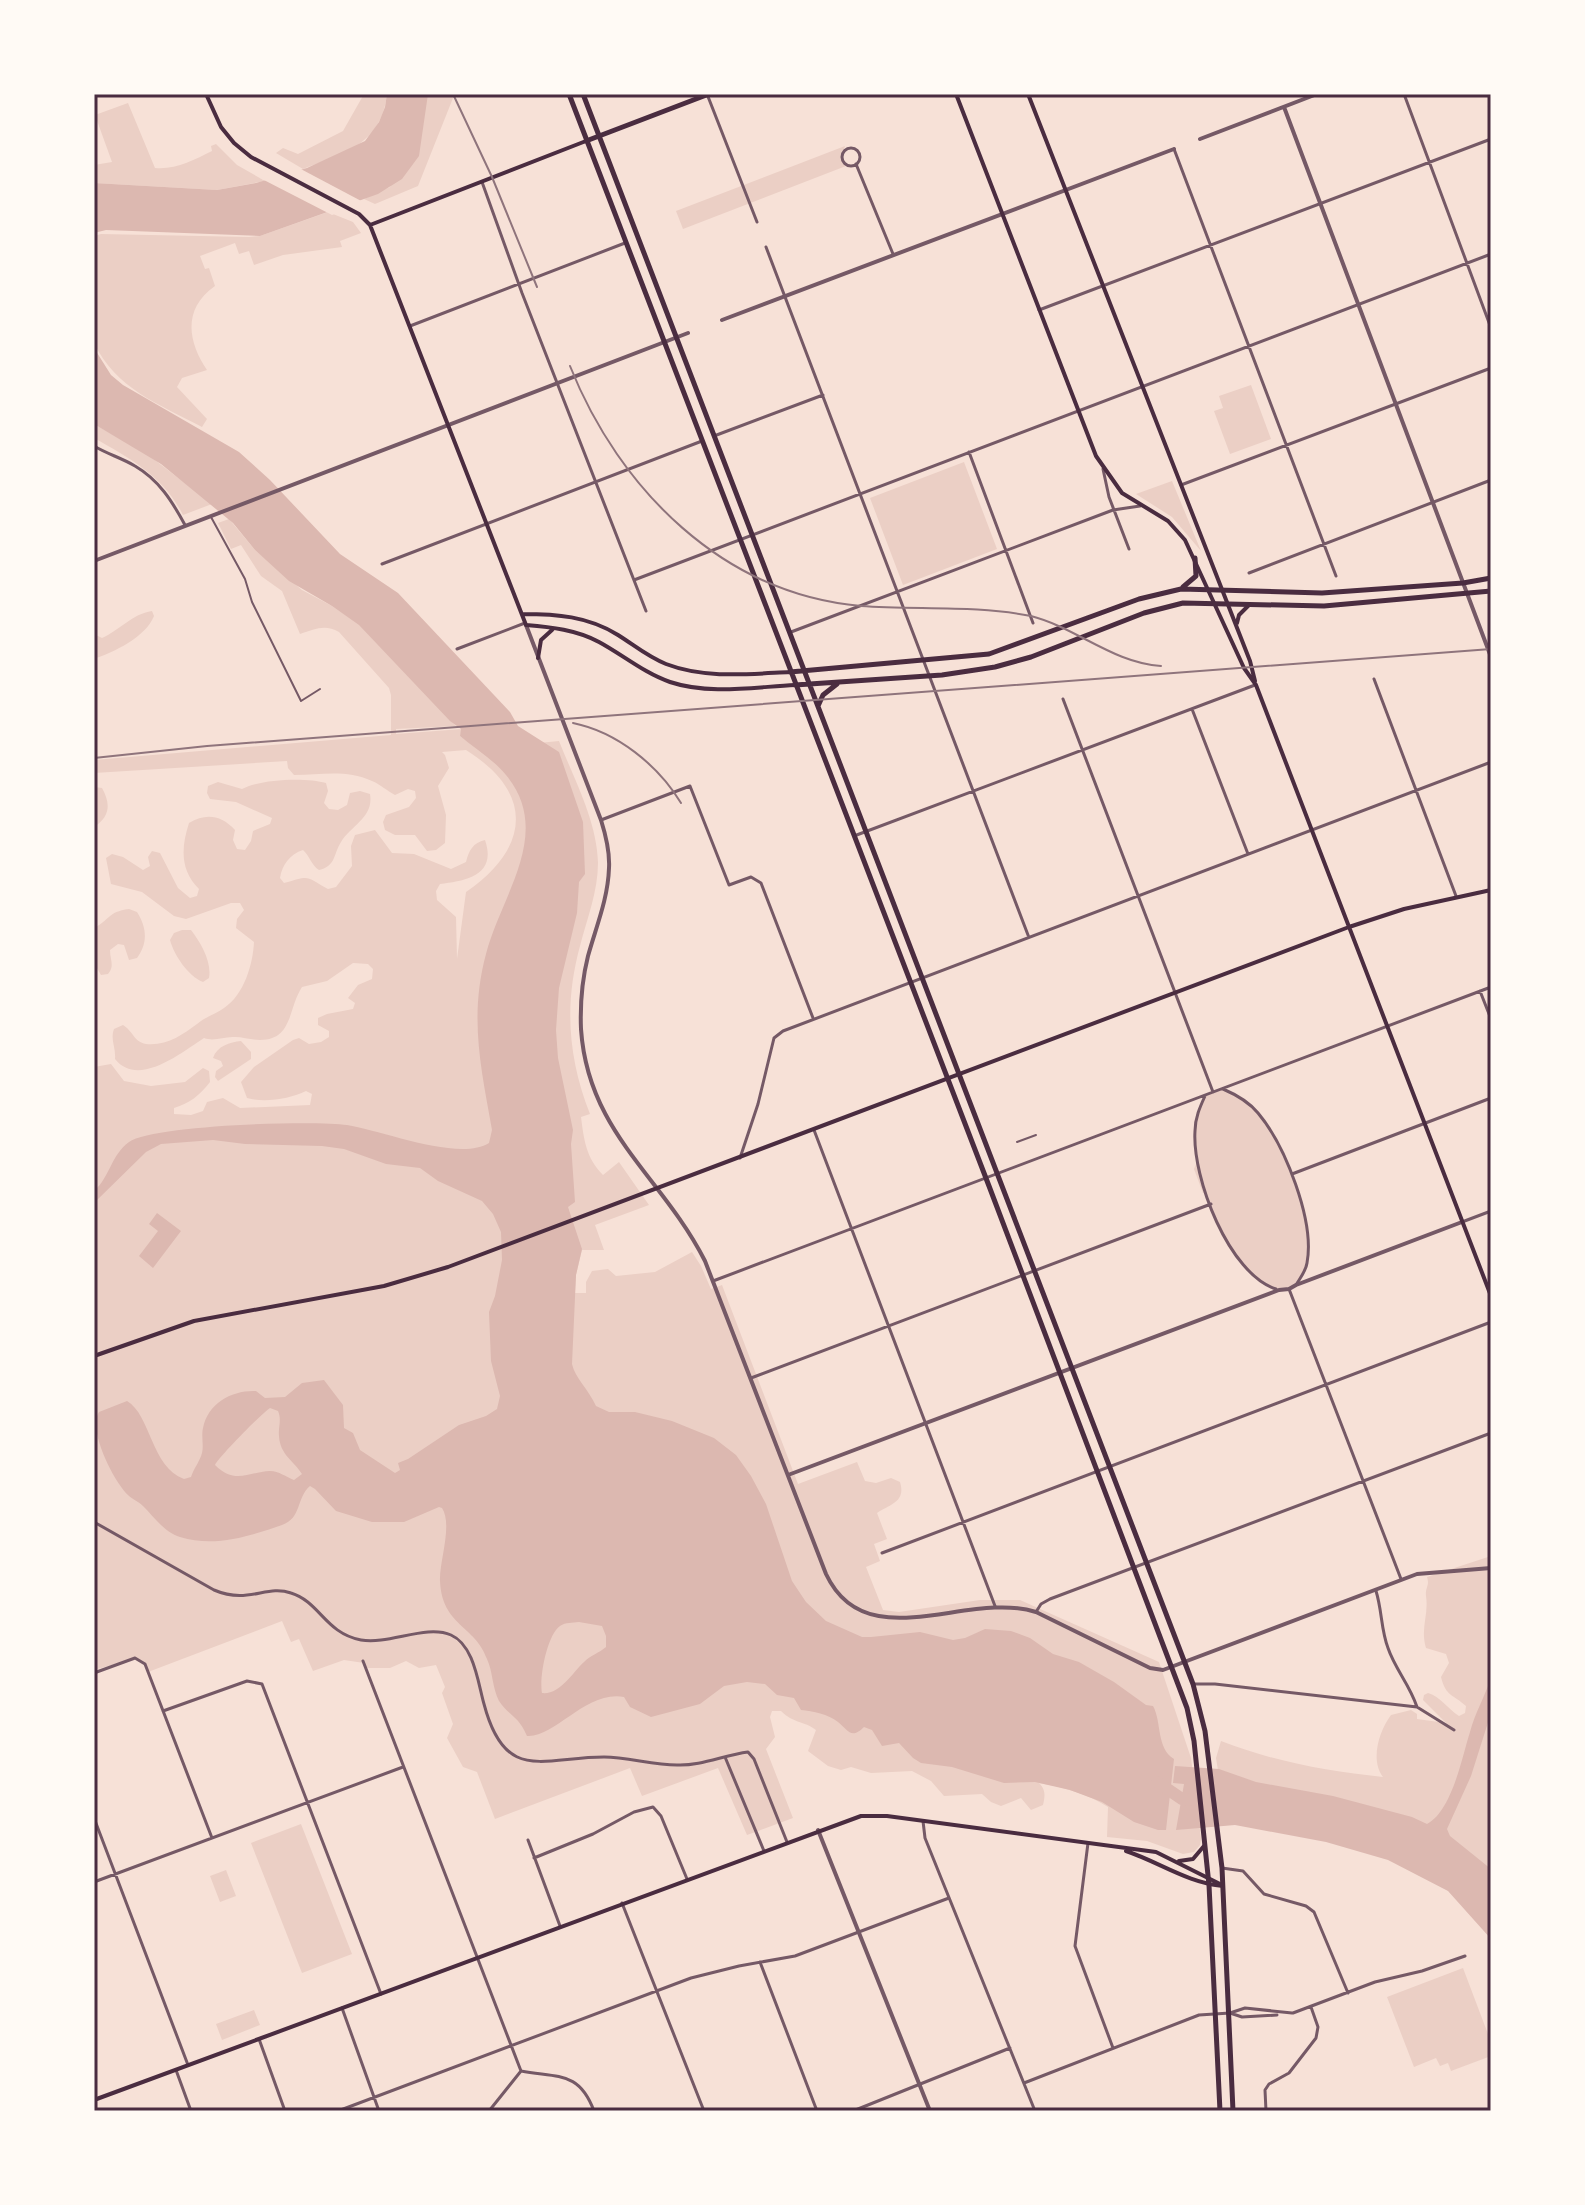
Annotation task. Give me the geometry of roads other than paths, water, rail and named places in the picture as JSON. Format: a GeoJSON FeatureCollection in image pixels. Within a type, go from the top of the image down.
{"type":"FeatureCollection","features":[{"type":"Feature","properties":{"kind":"main road"},"geometry":{"type":"LineString","coordinates":[[206,94],[221,127],[251,157],[359,214],[370,225],[526,624],[591,638],[651,673],[678,684],[721,688],[795,685],[980,670],[1010,663],[1166,606],[1215,602],[1324,606],[1491,591]]}},
{"type":"Feature","properties":{"kind":"main road"},"geometry":{"type":"LineString","coordinates":[[569,94],[854,836],[915,980],[960,1075],[1023,1275],[1098,1469],[1193,1684],[1208,1756],[1222,1868],[1233,2111]]}},
{"type":"Feature","properties":{"kind":"main road"},"geometry":{"type":"LineString","coordinates":[[583,94],[865,832],[947,1080],[1035,1271],[1109,1465],[1171,1668],[1189,1716],[1209,1885],[1220,2111]]}},
{"type":"Feature","properties":{"kind":"main road"},"geometry":{"type":"LineString","coordinates":[[370,225],[708,94]]}},
{"type":"Feature","properties":{"kind":"main road"},"geometry":{"type":"LineString","coordinates":[[956,94],[1103,469],[1122,493],[1174,525],[1195,558],[1244,668],[1256,685]]}},
{"type":"Feature","properties":{"kind":"main road"},"geometry":{"type":"LineString","coordinates":[[1028,94],[1253,667],[1256,685],[1491,1296]]}},
{"type":"Feature","properties":{"kind":"main road"},"geometry":{"type":"LineString","coordinates":[[1181,589],[1196,576],[1195,558]]}},
{"type":"Feature","properties":{"kind":"main road"},"geometry":{"type":"LineString","coordinates":[[522,614],[559,615],[598,624],[652,658],[687,670],[742,675],[924,661],[1003,651],[1139,599],[1181,589],[1310,593],[1463,583],[1491,578]]}},
{"type":"Feature","properties":{"kind":"main road"},"geometry":{"type":"LineString","coordinates":[[1236,625],[1239,615],[1251,604]]}},
{"type":"Feature","properties":{"kind":"main road"},"geometry":{"type":"LineString","coordinates":[[538,658],[542,638],[554,629]]}},
{"type":"Feature","properties":{"kind":"main road"},"geometry":{"type":"LineString","coordinates":[[818,711],[823,695],[842,682]]}},
{"type":"Feature","properties":{"kind":"main road"},"geometry":{"type":"LineString","coordinates":[[94,1356],[194,1321],[384,1286],[428,1274],[1349,927],[1404,909],[1491,890]]}},
{"type":"Feature","properties":{"kind":"main road"},"geometry":{"type":"LineString","coordinates":[[95,2106],[176,2070],[818,1830],[867,1815],[1156,1852],[1223,1886]]}},
{"type":"Feature","properties":{"kind":"main road"},"geometry":{"type":"LineString","coordinates":[[1178,1861],[1196,1857],[1205,1842]]}},
{"type":"Feature","properties":{"kind":"main road"},"geometry":{"type":"LineString","coordinates":[[1120,1849],[1159,1862],[1209,1885],[1223,1886]]}},
{"type":"Feature","properties":{"kind":"street"},"geometry":{"type":"LineString","coordinates":[[708,94],[757,222]]}},
{"type":"Feature","properties":{"kind":"street"},"geometry":{"type":"LineString","coordinates":[[1200,139],[1317,94]]}},
{"type":"Feature","properties":{"kind":"street"},"geometry":{"type":"LineString","coordinates":[[1404,94],[1491,328]]}},
{"type":"Feature","properties":{"kind":"street"},"geometry":{"type":"LineString","coordinates":[[1284,107],[1491,657]]}},
{"type":"Feature","properties":{"kind":"street"},"geometry":{"type":"LineString","coordinates":[[1039,310],[1491,139]]}},
{"type":"Feature","properties":{"kind":"street"},"geometry":{"type":"LineString","coordinates":[[856,164],[846,163],[842,157],[845,151],[851,148],[857,150],[860,156],[856,164],[893,254]]}},
{"type":"Feature","properties":{"kind":"street"},"geometry":{"type":"LineString","coordinates":[[722,320],[1174,149],[1336,576]]}},
{"type":"Feature","properties":{"kind":"street"},"geometry":{"type":"LineString","coordinates":[[481,181],[646,611]]}},
{"type":"Feature","properties":{"kind":"street"},"geometry":{"type":"LineString","coordinates":[[410,326],[625,243]]}},
{"type":"Feature","properties":{"kind":"street"},"geometry":{"type":"LineString","coordinates":[[766,247],[1028,936]]}},
{"type":"Feature","properties":{"kind":"street"},"geometry":{"type":"LineString","coordinates":[[634,580],[1491,254]]}},
{"type":"Feature","properties":{"kind":"street"},"geometry":{"type":"LineString","coordinates":[[94,561],[688,333]]}},
{"type":"Feature","properties":{"kind":"street"},"geometry":{"type":"LineString","coordinates":[[1181,485],[1491,368]]}},
{"type":"Feature","properties":{"kind":"street"},"geometry":{"type":"LineString","coordinates":[[714,436],[823,395]]}},
{"type":"Feature","properties":{"kind":"street"},"geometry":{"type":"LineString","coordinates":[[382,564],[702,441]]}},
{"type":"Feature","properties":{"kind":"street"},"geometry":{"type":"LineString","coordinates":[[94,446],[150,477],[170,498],[185,526]]}},
{"type":"Feature","properties":{"kind":"street"},"geometry":{"type":"LineString","coordinates":[[969,452],[1033,623]]}},
{"type":"Feature","properties":{"kind":"street"},"geometry":{"type":"LineString","coordinates":[[1103,469],[1113,510],[1129,549]]}},
{"type":"Feature","properties":{"kind":"street"},"geometry":{"type":"LineString","coordinates":[[1249,573],[1490,482]]}},
{"type":"Feature","properties":{"kind":"street"},"geometry":{"type":"LineString","coordinates":[[789,633],[1113,510],[1140,506]]}},
{"type":"Feature","properties":{"kind":"street"},"geometry":{"type":"LineString","coordinates":[[457,649],[526,624],[601,820],[608,847],[609,870],[604,904],[583,979],[581,1017],[584,1052],[592,1086],[604,1113],[696,1244],[827,1577],[851,1605],[872,1615],[893,1619],[995,1606],[1017,1607],[1036,1612],[1153,1669],[1171,1668],[1401,1579],[1432,1572],[1491,1568]]}},
{"type":"Feature","properties":{"kind":"street"},"geometry":{"type":"LineString","coordinates":[[1374,679],[1457,898]]}},
{"type":"Feature","properties":{"kind":"street"},"geometry":{"type":"LineString","coordinates":[[854,836],[1256,685]]}},
{"type":"Feature","properties":{"kind":"street"},"geometry":{"type":"LineString","coordinates":[[1063,699],[1213,1092]]}},
{"type":"Feature","properties":{"kind":"street"},"geometry":{"type":"LineString","coordinates":[[1192,709],[1248,854]]}},
{"type":"Feature","properties":{"kind":"street"},"geometry":{"type":"LineString","coordinates":[[740,1158],[758,1104],[774,1038],[783,1031],[1491,762]]}},
{"type":"Feature","properties":{"kind":"street"},"geometry":{"type":"LineString","coordinates":[[601,820],[690,786],[729,885],[751,877],[761,883],[813,1018]]}},
{"type":"Feature","properties":{"kind":"street"},"geometry":{"type":"LineString","coordinates":[[713,1281],[1491,987]]}},
{"type":"Feature","properties":{"kind":"street"},"geometry":{"type":"LineString","coordinates":[[1480,991],[1491,1019]]}},
{"type":"Feature","properties":{"kind":"street"},"geometry":{"type":"LineString","coordinates":[[1222,1088],[1240,1097],[1258,1113],[1279,1145],[1292,1174],[1304,1218],[1308,1261],[1296,1285]]}},
{"type":"Feature","properties":{"kind":"street"},"geometry":{"type":"LineString","coordinates":[[1205,1096],[1198,1112],[1195,1148],[1200,1175],[1211,1204],[1234,1252],[1251,1274],[1263,1285],[1279,1290]]}},
{"type":"Feature","properties":{"kind":"street"},"geometry":{"type":"LineString","coordinates":[[1292,1174],[1491,1098]]}},
{"type":"Feature","properties":{"kind":"street"},"geometry":{"type":"LineString","coordinates":[[814,1130],[995,1606]]}},
{"type":"Feature","properties":{"kind":"street"},"geometry":{"type":"LineString","coordinates":[[751,1378],[1211,1204]]}},
{"type":"Feature","properties":{"kind":"street"},"geometry":{"type":"LineString","coordinates":[[788,1475],[1491,1211]]}},
{"type":"Feature","properties":{"kind":"street"},"geometry":{"type":"LineString","coordinates":[[1289,1289],[1401,1579]]}},
{"type":"Feature","properties":{"kind":"street"},"geometry":{"type":"LineString","coordinates":[[882,1553],[1491,1322]]}},
{"type":"Feature","properties":{"kind":"street"},"geometry":{"type":"LineString","coordinates":[[1036,1612],[1041,1604],[1050,1599],[1491,1433]]}},
{"type":"Feature","properties":{"kind":"street"},"geometry":{"type":"LineString","coordinates":[[94,1522],[214,1590],[247,1597],[280,1591],[293,1593],[306,1600],[330,1626],[356,1639],[383,1640],[436,1632],[457,1638],[471,1659],[494,1735],[506,1750],[528,1761],[545,1763],[607,1757],[686,1765],[748,1752],[752,1755],[787,1842]]}},
{"type":"Feature","properties":{"kind":"street"},"geometry":{"type":"LineString","coordinates":[[1375,1589],[1386,1644],[1417,1707]]}},
{"type":"Feature","properties":{"kind":"street"},"geometry":{"type":"LineString","coordinates":[[94,1673],[130,1659],[140,1659],[145,1664],[212,1838]]}},
{"type":"Feature","properties":{"kind":"street"},"geometry":{"type":"LineString","coordinates":[[363,1661],[521,2071]]}},
{"type":"Feature","properties":{"kind":"street"},"geometry":{"type":"LineString","coordinates":[[163,1711],[247,1681],[258,1681],[264,1687],[381,1994]]}},
{"type":"Feature","properties":{"kind":"street"},"geometry":{"type":"LineString","coordinates":[[1193,1684],[1417,1707],[1454,1730]]}},
{"type":"Feature","properties":{"kind":"street"},"geometry":{"type":"LineString","coordinates":[[725,1757],[764,1851]]}},
{"type":"Feature","properties":{"kind":"street"},"geometry":{"type":"LineString","coordinates":[[94,1882],[403,1767]]}},
{"type":"Feature","properties":{"kind":"street"},"geometry":{"type":"LineString","coordinates":[[534,1858],[593,1834],[642,1809],[653,1807],[661,1816],[687,1879]]}},
{"type":"Feature","properties":{"kind":"street"},"geometry":{"type":"LineString","coordinates":[[94,1818],[189,2066]]}},
{"type":"Feature","properties":{"kind":"street"},"geometry":{"type":"LineString","coordinates":[[923,1821],[925,1838],[1035,2111]]}},
{"type":"Feature","properties":{"kind":"street"},"geometry":{"type":"LineString","coordinates":[[818,1830],[930,2111]]}},
{"type":"Feature","properties":{"kind":"street"},"geometry":{"type":"LineString","coordinates":[[528,1840],[560,1926]]}},
{"type":"Feature","properties":{"kind":"street"},"geometry":{"type":"LineString","coordinates":[[1088,1843],[1075,1946],[1113,2048]]}},
{"type":"Feature","properties":{"kind":"street"},"geometry":{"type":"LineString","coordinates":[[1222,1868],[1243,1871],[1264,1894],[1310,1908],[1319,1919],[1348,1993]]}},
{"type":"Feature","properties":{"kind":"street"},"geometry":{"type":"LineString","coordinates":[[338,2111],[704,1974],[795,1956],[949,1898]]}},
{"type":"Feature","properties":{"kind":"street"},"geometry":{"type":"LineString","coordinates":[[622,1903],[704,2111]]}},
{"type":"Feature","properties":{"kind":"street"},"geometry":{"type":"LineString","coordinates":[[1230,2013],[1242,2017],[1266,2017],[1292,2013],[1392,1977],[1422,1971],[1465,1956]]}},
{"type":"Feature","properties":{"kind":"street"},"geometry":{"type":"LineString","coordinates":[[760,1962],[817,2111]]}},
{"type":"Feature","properties":{"kind":"street"},"geometry":{"type":"LineString","coordinates":[[1266,2111],[1265,2090],[1269,2084],[1289,2073],[1316,2038],[1318,2027],[1311,2007]]}},
{"type":"Feature","properties":{"kind":"street"},"geometry":{"type":"LineString","coordinates":[[342,2008],[379,2111]]}},
{"type":"Feature","properties":{"kind":"street"},"geometry":{"type":"LineString","coordinates":[[1024,2083],[1199,2015],[1251,2008],[1292,2013]]}},
{"type":"Feature","properties":{"kind":"street"},"geometry":{"type":"LineString","coordinates":[[259,2039],[285,2111]]}},
{"type":"Feature","properties":{"kind":"street"},"geometry":{"type":"LineString","coordinates":[[853,2111],[1010,2048]]}},
{"type":"Feature","properties":{"kind":"street"},"geometry":{"type":"LineString","coordinates":[[176,2070],[191,2111]]}},
{"type":"Feature","properties":{"kind":"street"},"geometry":{"type":"LineString","coordinates":[[489,2111],[521,2071]]}},
{"type":"Feature","properties":{"kind":"street"},"geometry":{"type":"LineString","coordinates":[[521,2071],[573,2081],[584,2089],[594,2111]]}},
{"type":"Feature","properties":{"kind":"lane"},"geometry":{"type":"LineString","coordinates":[[210,516],[245,579],[252,602],[301,701],[320,689]]}},
{"type":"Feature","properties":{"kind":"lane"},"geometry":{"type":"LineString","coordinates":[[1017,1142],[1036,1135]]}},
{"type":"Feature","properties":{"kind":"waterway"},"geometry":{"type":"LineString","coordinates":[[1157,1782],[1182,1799],[1197,1800]]}},
{"type":"Feature","properties":{"kind":"railway"},"geometry":{"type":"LineString","coordinates":[[453,94],[492,177],[537,287]]}},
{"type":"Feature","properties":{"kind":"railway"},"geometry":{"type":"LineString","coordinates":[[570,366],[591,411],[617,454],[647,493],[682,528],[721,557],[764,581],[811,597],[861,606],[968,609],[1031,616],[1064,628],[1127,659],[1161,666]]}},
{"type":"Feature","properties":{"kind":"railway"},"geometry":{"type":"LineString","coordinates":[[94,758],[207,746],[1491,649]]}},
{"type":"Feature","properties":{"kind":"railway"},"geometry":{"type":"LineString","coordinates":[[573,723],[605,734],[635,752],[661,776],[681,803]]}}]}
